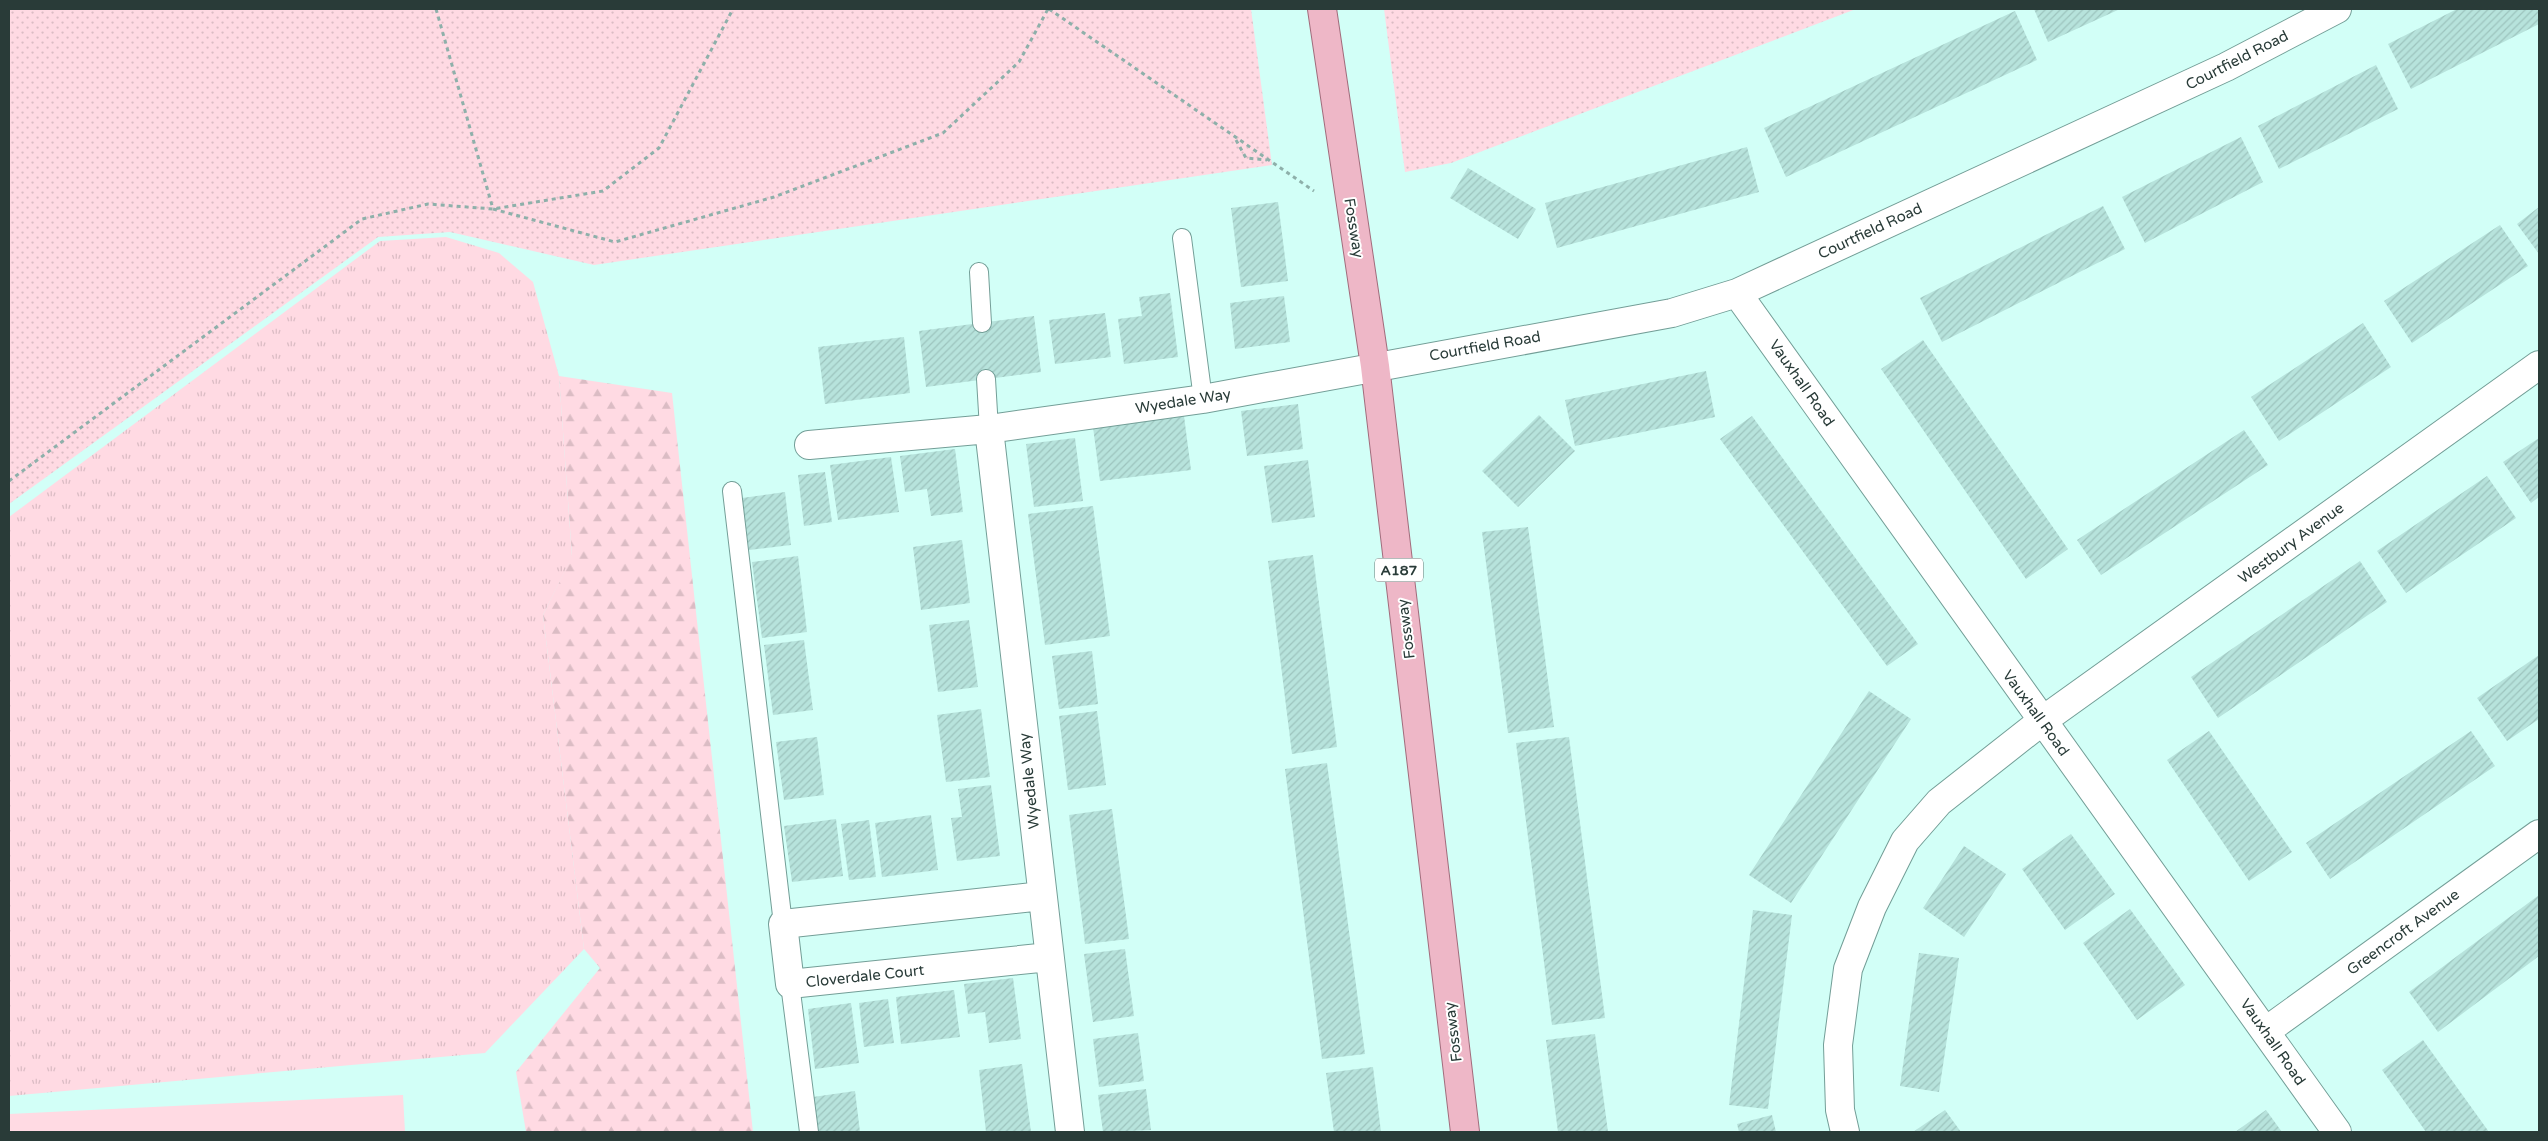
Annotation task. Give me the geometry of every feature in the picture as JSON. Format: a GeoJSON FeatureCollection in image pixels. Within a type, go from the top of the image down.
{"type":"FeatureCollection","features":[{"type":"Feature","properties":{"kind":"main road","name":"Fossway"},"geometry":{"type":"LineString","coordinates":[[1322,9],[1375,366],[1465,1132]]}},
{"type":"Feature","properties":{"kind":"street","name":"Courtfield Road"},"geometry":{"type":"LineString","coordinates":[[1375,366],[1672,312],[1737,292],[2226,67],[2337,9]]}},
{"type":"Feature","properties":{"kind":"street","name":"Vauxhall Road"},"geometry":{"type":"LineString","coordinates":[[1737,292],[2337,1132]]}},
{"type":"Feature","properties":{"kind":"street","name":"Westbury Avenue"},"geometry":{"type":"LineString","coordinates":[[1845,1132],[1840,1110],[1838,1045],[1848,968],[1872,907],[1905,841],[1939,802],[2042,721],[2539,365]]}},
{"type":"Feature","properties":{"kind":"street","name":"Wyedale Way"},"geometry":{"type":"LineString","coordinates":[[809,445],[989,429],[1203,399],[1375,366]]}},
{"type":"Feature","properties":{"kind":"street","name":"Wyedale Way"},"geometry":{"type":"LineString","coordinates":[[989,429],[1070,1132]]}},
{"type":"Feature","properties":{"kind":"street","name":"Greencroft Avenue"},"geometry":{"type":"LineString","coordinates":[[2266,1031],[2539,834]]}},
{"type":"Feature","properties":{"kind":"street"},"geometry":{"type":"LineString","coordinates":[[783,924],[1042,896]]}},
{"type":"Feature","properties":{"kind":"street","name":"Cloverdale Court"},"geometry":{"type":"LineString","coordinates":[[783,924],[790,984],[1049,957]]}},
{"type":"Feature","properties":{"kind":"lane"},"geometry":{"type":"LineString","coordinates":[[1182,238],[1203,399]]}},
{"type":"Feature","properties":{"kind":"lane"},"geometry":{"type":"LineString","coordinates":[[978,272],[982,322]]}},
{"type":"Feature","properties":{"kind":"lane"},"geometry":{"type":"LineString","coordinates":[[986,379],[989,429]]}},
{"type":"Feature","properties":{"kind":"lane"},"geometry":{"type":"LineString","coordinates":[[732,491],[783,924]]}},
{"type":"Feature","properties":{"kind":"lane"},"geometry":{"type":"LineString","coordinates":[[790,984],[809,1132]]}},
{"type":"Feature","properties":{"kind":"path"},"geometry":{"type":"LineString","coordinates":[[436,9],[493,209]]}},
{"type":"Feature","properties":{"kind":"path"},"geometry":{"type":"LineString","coordinates":[[493,209],[603,191],[659,148],[733,9]]}},
{"type":"Feature","properties":{"kind":"path"},"geometry":{"type":"LineString","coordinates":[[9,481],[362,219],[428,204],[493,209],[615,242],[774,197],[943,133],[1019,62],[1048,9],[1267,160],[1352,216]]}},
{"type":"Feature","properties":{"kind":"path"},"geometry":{"type":"LineString","coordinates":[[1235,138],[1246,158],[1267,160]]}},
{"type":"Feature","properties":{"kind":"green space"},"geometry":{"type":"Polygon","coordinates":[[[9,9],[1251,9],[1272,165],[594,265],[450,232],[378,237],[9,504],[9,9]]]}},
{"type":"Feature","properties":{"kind":"green space"},"geometry":{"type":"Polygon","coordinates":[[[1384,9],[1856,9],[1451,163],[1405,172],[1384,9]]]}},
{"type":"Feature","properties":{"kind":"green space"},"geometry":{"type":"Polygon","coordinates":[[[446,237],[499,253],[533,282],[559,376],[572,557],[543,615],[584,949],[485,1053],[9,1096],[9,517],[380,241],[446,237]]]}},
{"type":"Feature","properties":{"kind":"green space"},"geometry":{"type":"Polygon","coordinates":[[[559,376],[672,393],[753,1132],[526,1132],[516,1072],[600,968],[584,949],[543,615],[572,556],[559,376]]]}},
{"type":"Feature","properties":{"kind":"green space"},"geometry":{"type":"Polygon","coordinates":[[[403,1095],[405,1132],[9,1132],[9,1114],[403,1095]]]}},
{"type":"Feature","properties":{"kind":"building"},"geometry":{"type":"Polygon","coordinates":[[[2034,9],[2120,9],[2048,42],[2034,9]]]}},
{"type":"Feature","properties":{"kind":"building"},"geometry":{"type":"Polygon","coordinates":[[[2457,9],[2539,9],[2539,24],[2411,89],[2388,44],[2457,9]]]}},
{"type":"Feature","properties":{"kind":"building"},"geometry":{"type":"Polygon","coordinates":[[[2015,11],[2037,60],[1786,177],[1764,128],[2015,11]]]}},
{"type":"Feature","properties":{"kind":"building"},"geometry":{"type":"Polygon","coordinates":[[[2376,65],[2398,109],[2279,169],[2258,126],[2376,65]]]}},
{"type":"Feature","properties":{"kind":"building"},"geometry":{"type":"Polygon","coordinates":[[[2241,137],[2263,182],[2145,243],[2122,197],[2241,137]]]}},
{"type":"Feature","properties":{"kind":"building"},"geometry":{"type":"Polygon","coordinates":[[[1747,147],[1759,192],[1557,248],[1545,203],[1747,147]]]}},
{"type":"Feature","properties":{"kind":"building"},"geometry":{"type":"Polygon","coordinates":[[[1468,168],[1536,209],[1518,239],[1450,198],[1468,168]]]}},
{"type":"Feature","properties":{"kind":"building"},"geometry":{"type":"Polygon","coordinates":[[[1278,202],[1288,281],[1241,287],[1231,208],[1278,202]]]}},
{"type":"Feature","properties":{"kind":"building"},"geometry":{"type":"Polygon","coordinates":[[[2103,206],[2125,249],[1942,342],[1920,298],[2103,206]]]}},
{"type":"Feature","properties":{"kind":"building"},"geometry":{"type":"Polygon","coordinates":[[[2539,207],[2539,254],[2517,224],[2539,207]]]}},
{"type":"Feature","properties":{"kind":"building"},"geometry":{"type":"Polygon","coordinates":[[[2500,225],[2528,266],[2412,343],[2384,301],[2500,225]]]}},
{"type":"Feature","properties":{"kind":"building"},"geometry":{"type":"Polygon","coordinates":[[[1170,293],[1178,357],[1124,364],[1118,319],[1142,316],[1139,297],[1170,293]]]}},
{"type":"Feature","properties":{"kind":"building"},"geometry":{"type":"Polygon","coordinates":[[[1284,296],[1290,342],[1235,349],[1230,303],[1284,296]]]}},
{"type":"Feature","properties":{"kind":"building"},"geometry":{"type":"Polygon","coordinates":[[[1105,313],[1111,357],[1055,364],[1049,320],[1105,313]]]}},
{"type":"Feature","properties":{"kind":"building"},"geometry":{"type":"Polygon","coordinates":[[[1034,316],[1041,372],[926,387],[919,331],[1034,316]]]}},
{"type":"Feature","properties":{"kind":"building"},"geometry":{"type":"Polygon","coordinates":[[[2363,323],[2391,367],[2279,441],[2251,397],[2363,323]]]}},
{"type":"Feature","properties":{"kind":"building"},"geometry":{"type":"Polygon","coordinates":[[[904,337],[910,393],[825,404],[818,347],[904,337]]]}},
{"type":"Feature","properties":{"kind":"building"},"geometry":{"type":"Polygon","coordinates":[[[1923,340],[2068,549],[2026,579],[1881,369],[1923,340]]]}},
{"type":"Feature","properties":{"kind":"building"},"geometry":{"type":"Polygon","coordinates":[[[1706,371],[1715,417],[1575,446],[1565,400],[1706,371]]]}},
{"type":"Feature","properties":{"kind":"building"},"geometry":{"type":"Polygon","coordinates":[[[1298,404],[1303,449],[1247,456],[1241,411],[1298,404]]]}},
{"type":"Feature","properties":{"kind":"building"},"geometry":{"type":"Polygon","coordinates":[[[1539,415],[1575,451],[1518,507],[1482,471],[1539,415]]]}},
{"type":"Feature","properties":{"kind":"building"},"geometry":{"type":"Polygon","coordinates":[[[1184,416],[1191,470],[1100,481],[1093,427],[1184,416]]]}},
{"type":"Feature","properties":{"kind":"building"},"geometry":{"type":"Polygon","coordinates":[[[1752,416],[1918,644],[1887,666],[1720,439],[1752,416]]]}},
{"type":"Feature","properties":{"kind":"building"},"geometry":{"type":"Polygon","coordinates":[[[2244,430],[2268,465],[2101,575],[2077,540],[2244,430]]]}},
{"type":"Feature","properties":{"kind":"building"},"geometry":{"type":"Polygon","coordinates":[[[1075,438],[1083,501],[1034,507],[1026,444],[1075,438]]]}},
{"type":"Feature","properties":{"kind":"building"},"geometry":{"type":"Polygon","coordinates":[[[2539,438],[2539,497],[2531,503],[2503,462],[2539,438]]]}},
{"type":"Feature","properties":{"kind":"building"},"geometry":{"type":"Polygon","coordinates":[[[955,449],[963,512],[931,516],[927,489],[905,492],[900,456],[955,449]]]}},
{"type":"Feature","properties":{"kind":"building"},"geometry":{"type":"Polygon","coordinates":[[[891,457],[899,512],[838,520],[830,465],[891,457]]]}},
{"type":"Feature","properties":{"kind":"building"},"geometry":{"type":"Polygon","coordinates":[[[1308,460],[1315,517],[1272,523],[1264,466],[1308,460]]]}},
{"type":"Feature","properties":{"kind":"building"},"geometry":{"type":"Polygon","coordinates":[[[825,472],[832,522],[804,526],[798,475],[825,472]]]}},
{"type":"Feature","properties":{"kind":"building"},"geometry":{"type":"Polygon","coordinates":[[[2487,476],[2516,518],[2406,593],[2377,551],[2487,476]]]}},
{"type":"Feature","properties":{"kind":"building"},"geometry":{"type":"Polygon","coordinates":[[[785,492],[791,545],[749,550],[742,498],[785,492]]]}},
{"type":"Feature","properties":{"kind":"building"},"geometry":{"type":"Polygon","coordinates":[[[1093,506],[1110,636],[1045,645],[1028,514],[1093,506]]]}},
{"type":"Feature","properties":{"kind":"building"},"geometry":{"type":"Polygon","coordinates":[[[1528,527],[1554,727],[1508,733],[1482,532],[1528,527]]]}},
{"type":"Feature","properties":{"kind":"building"},"geometry":{"type":"Polygon","coordinates":[[[962,540],[970,603],[921,610],[913,547],[962,540]]]}},
{"type":"Feature","properties":{"kind":"building"},"geometry":{"type":"Polygon","coordinates":[[[1313,555],[1337,747],[1292,754],[1268,561],[1313,555]]]}},
{"type":"Feature","properties":{"kind":"building"},"geometry":{"type":"Polygon","coordinates":[[[798,556],[807,632],[762,638],[752,562],[798,556]]]}},
{"type":"Feature","properties":{"kind":"building"},"geometry":{"type":"Polygon","coordinates":[[[2360,561],[2387,602],[2218,718],[2191,677],[2360,561]]]}},
{"type":"Feature","properties":{"kind":"building"},"geometry":{"type":"Polygon","coordinates":[[[969,620],[978,687],[938,692],[929,625],[969,620]]]}},
{"type":"Feature","properties":{"kind":"building"},"geometry":{"type":"Polygon","coordinates":[[[804,640],[813,710],[773,715],[764,645],[804,640]]]}},
{"type":"Feature","properties":{"kind":"building"},"geometry":{"type":"Polygon","coordinates":[[[1092,651],[1098,704],[1059,709],[1052,656],[1092,651]]]}},
{"type":"Feature","properties":{"kind":"building"},"geometry":{"type":"Polygon","coordinates":[[[2539,655],[2539,719],[2507,741],[2477,698],[2539,655]]]}},
{"type":"Feature","properties":{"kind":"building"},"geometry":{"type":"Polygon","coordinates":[[[1869,691],[1911,719],[1791,903],[1749,875],[1869,691]]]}},
{"type":"Feature","properties":{"kind":"building"},"geometry":{"type":"Polygon","coordinates":[[[981,709],[990,777],[946,782],[937,715],[981,709]]]}},
{"type":"Feature","properties":{"kind":"building"},"geometry":{"type":"Polygon","coordinates":[[[1097,711],[1106,785],[1068,790],[1059,716],[1097,711]]]}},
{"type":"Feature","properties":{"kind":"building"},"geometry":{"type":"Polygon","coordinates":[[[2209,731],[2292,852],[2249,881],[2167,760],[2209,731]]]}},
{"type":"Feature","properties":{"kind":"building"},"geometry":{"type":"Polygon","coordinates":[[[2471,731],[2495,766],[2330,879],[2306,843],[2471,731]]]}},
{"type":"Feature","properties":{"kind":"building"},"geometry":{"type":"Polygon","coordinates":[[[817,737],[824,795],[784,800],[776,742],[817,737]]]}},
{"type":"Feature","properties":{"kind":"building"},"geometry":{"type":"Polygon","coordinates":[[[1569,737],[1605,1018],[1552,1025],[1516,743],[1569,737]]]}},
{"type":"Feature","properties":{"kind":"building"},"geometry":{"type":"Polygon","coordinates":[[[1327,763],[1365,1054],[1322,1059],[1285,769],[1327,763]]]}},
{"type":"Feature","properties":{"kind":"building"},"geometry":{"type":"Polygon","coordinates":[[[991,785],[1000,856],[957,861],[951,818],[962,817],[958,789],[991,785]]]}},
{"type":"Feature","properties":{"kind":"building"},"geometry":{"type":"Polygon","coordinates":[[[1112,809],[1129,939],[1085,944],[1069,815],[1112,809]]]}},
{"type":"Feature","properties":{"kind":"building"},"geometry":{"type":"Polygon","coordinates":[[[931,815],[938,870],[882,877],[875,823],[931,815]]]}},
{"type":"Feature","properties":{"kind":"building"},"geometry":{"type":"Polygon","coordinates":[[[836,819],[843,876],[792,882],[784,826],[836,819]]]}},
{"type":"Feature","properties":{"kind":"building"},"geometry":{"type":"Polygon","coordinates":[[[869,820],[876,877],[849,880],[841,824],[869,820]]]}},
{"type":"Feature","properties":{"kind":"building"},"geometry":{"type":"Polygon","coordinates":[[[2071,834],[2115,894],[2065,930],[2022,869],[2071,834]]]}},
{"type":"Feature","properties":{"kind":"building"},"geometry":{"type":"Polygon","coordinates":[[[1964,846],[2006,874],[1964,937],[1923,908],[1964,846]]]}},
{"type":"Feature","properties":{"kind":"building"},"geometry":{"type":"Polygon","coordinates":[[[2539,895],[2539,956],[2438,1032],[2409,992],[2539,895]]]}},
{"type":"Feature","properties":{"kind":"building"},"geometry":{"type":"Polygon","coordinates":[[[2130,909],[2185,985],[2137,1020],[2083,943],[2130,909]]]}},
{"type":"Feature","properties":{"kind":"building"},"geometry":{"type":"Polygon","coordinates":[[[1753,910],[1792,915],[1768,1109],[1729,1105],[1753,910]]]}},
{"type":"Feature","properties":{"kind":"building"},"geometry":{"type":"Polygon","coordinates":[[[1125,949],[1134,1016],[1093,1022],[1084,954],[1125,949]]]}},
{"type":"Feature","properties":{"kind":"building"},"geometry":{"type":"Polygon","coordinates":[[[1919,953],[1959,958],[1939,1092],[1900,1086],[1919,953]]]}},
{"type":"Feature","properties":{"kind":"building"},"geometry":{"type":"Polygon","coordinates":[[[1013,978],[1021,1039],[989,1043],[985,1012],[968,1014],[964,984],[1013,978]]]}},
{"type":"Feature","properties":{"kind":"building"},"geometry":{"type":"Polygon","coordinates":[[[954,990],[960,1037],[901,1044],[896,997],[954,990]]]}},
{"type":"Feature","properties":{"kind":"building"},"geometry":{"type":"Polygon","coordinates":[[[888,999],[894,1043],[864,1047],[859,1003],[888,999]]]}},
{"type":"Feature","properties":{"kind":"building"},"geometry":{"type":"Polygon","coordinates":[[[851,1003],[859,1063],[815,1069],[808,1009],[851,1003]]]}},
{"type":"Feature","properties":{"kind":"building"},"geometry":{"type":"Polygon","coordinates":[[[1138,1033],[1144,1081],[1099,1087],[1093,1039],[1138,1033]]]}},
{"type":"Feature","properties":{"kind":"building"},"geometry":{"type":"Polygon","coordinates":[[[1595,1034],[1608,1132],[1558,1132],[1546,1040],[1595,1034]]]}},
{"type":"Feature","properties":{"kind":"building"},"geometry":{"type":"Polygon","coordinates":[[[2423,1040],[2489,1132],[2426,1132],[2382,1070],[2423,1040]]]}},
{"type":"Feature","properties":{"kind":"building"},"geometry":{"type":"Polygon","coordinates":[[[1022,1064],[1031,1132],[986,1132],[979,1070],[1022,1064]]]}},
{"type":"Feature","properties":{"kind":"building"},"geometry":{"type":"Polygon","coordinates":[[[1373,1067],[1381,1132],[1334,1132],[1326,1073],[1373,1067]]]}},
{"type":"Feature","properties":{"kind":"building"},"geometry":{"type":"Polygon","coordinates":[[[1146,1089],[1151,1130],[1103,1132],[1098,1095],[1146,1089]]]}},
{"type":"Feature","properties":{"kind":"building"},"geometry":{"type":"Polygon","coordinates":[[[855,1091],[860,1132],[818,1132],[813,1097],[855,1091]]]}},
{"type":"Feature","properties":{"kind":"building"},"geometry":{"type":"Polygon","coordinates":[[[1945,1110],[1961,1132],[1913,1132],[1945,1110]]]}},
{"type":"Feature","properties":{"kind":"building"},"geometry":{"type":"Polygon","coordinates":[[[2266,1110],[2282,1132],[2235,1132],[2266,1110]]]}},
{"type":"Feature","properties":{"kind":"building"},"geometry":{"type":"Polygon","coordinates":[[[1772,1115],[1776,1132],[1739,1132],[1737,1124],[1772,1115]]]}}]}
